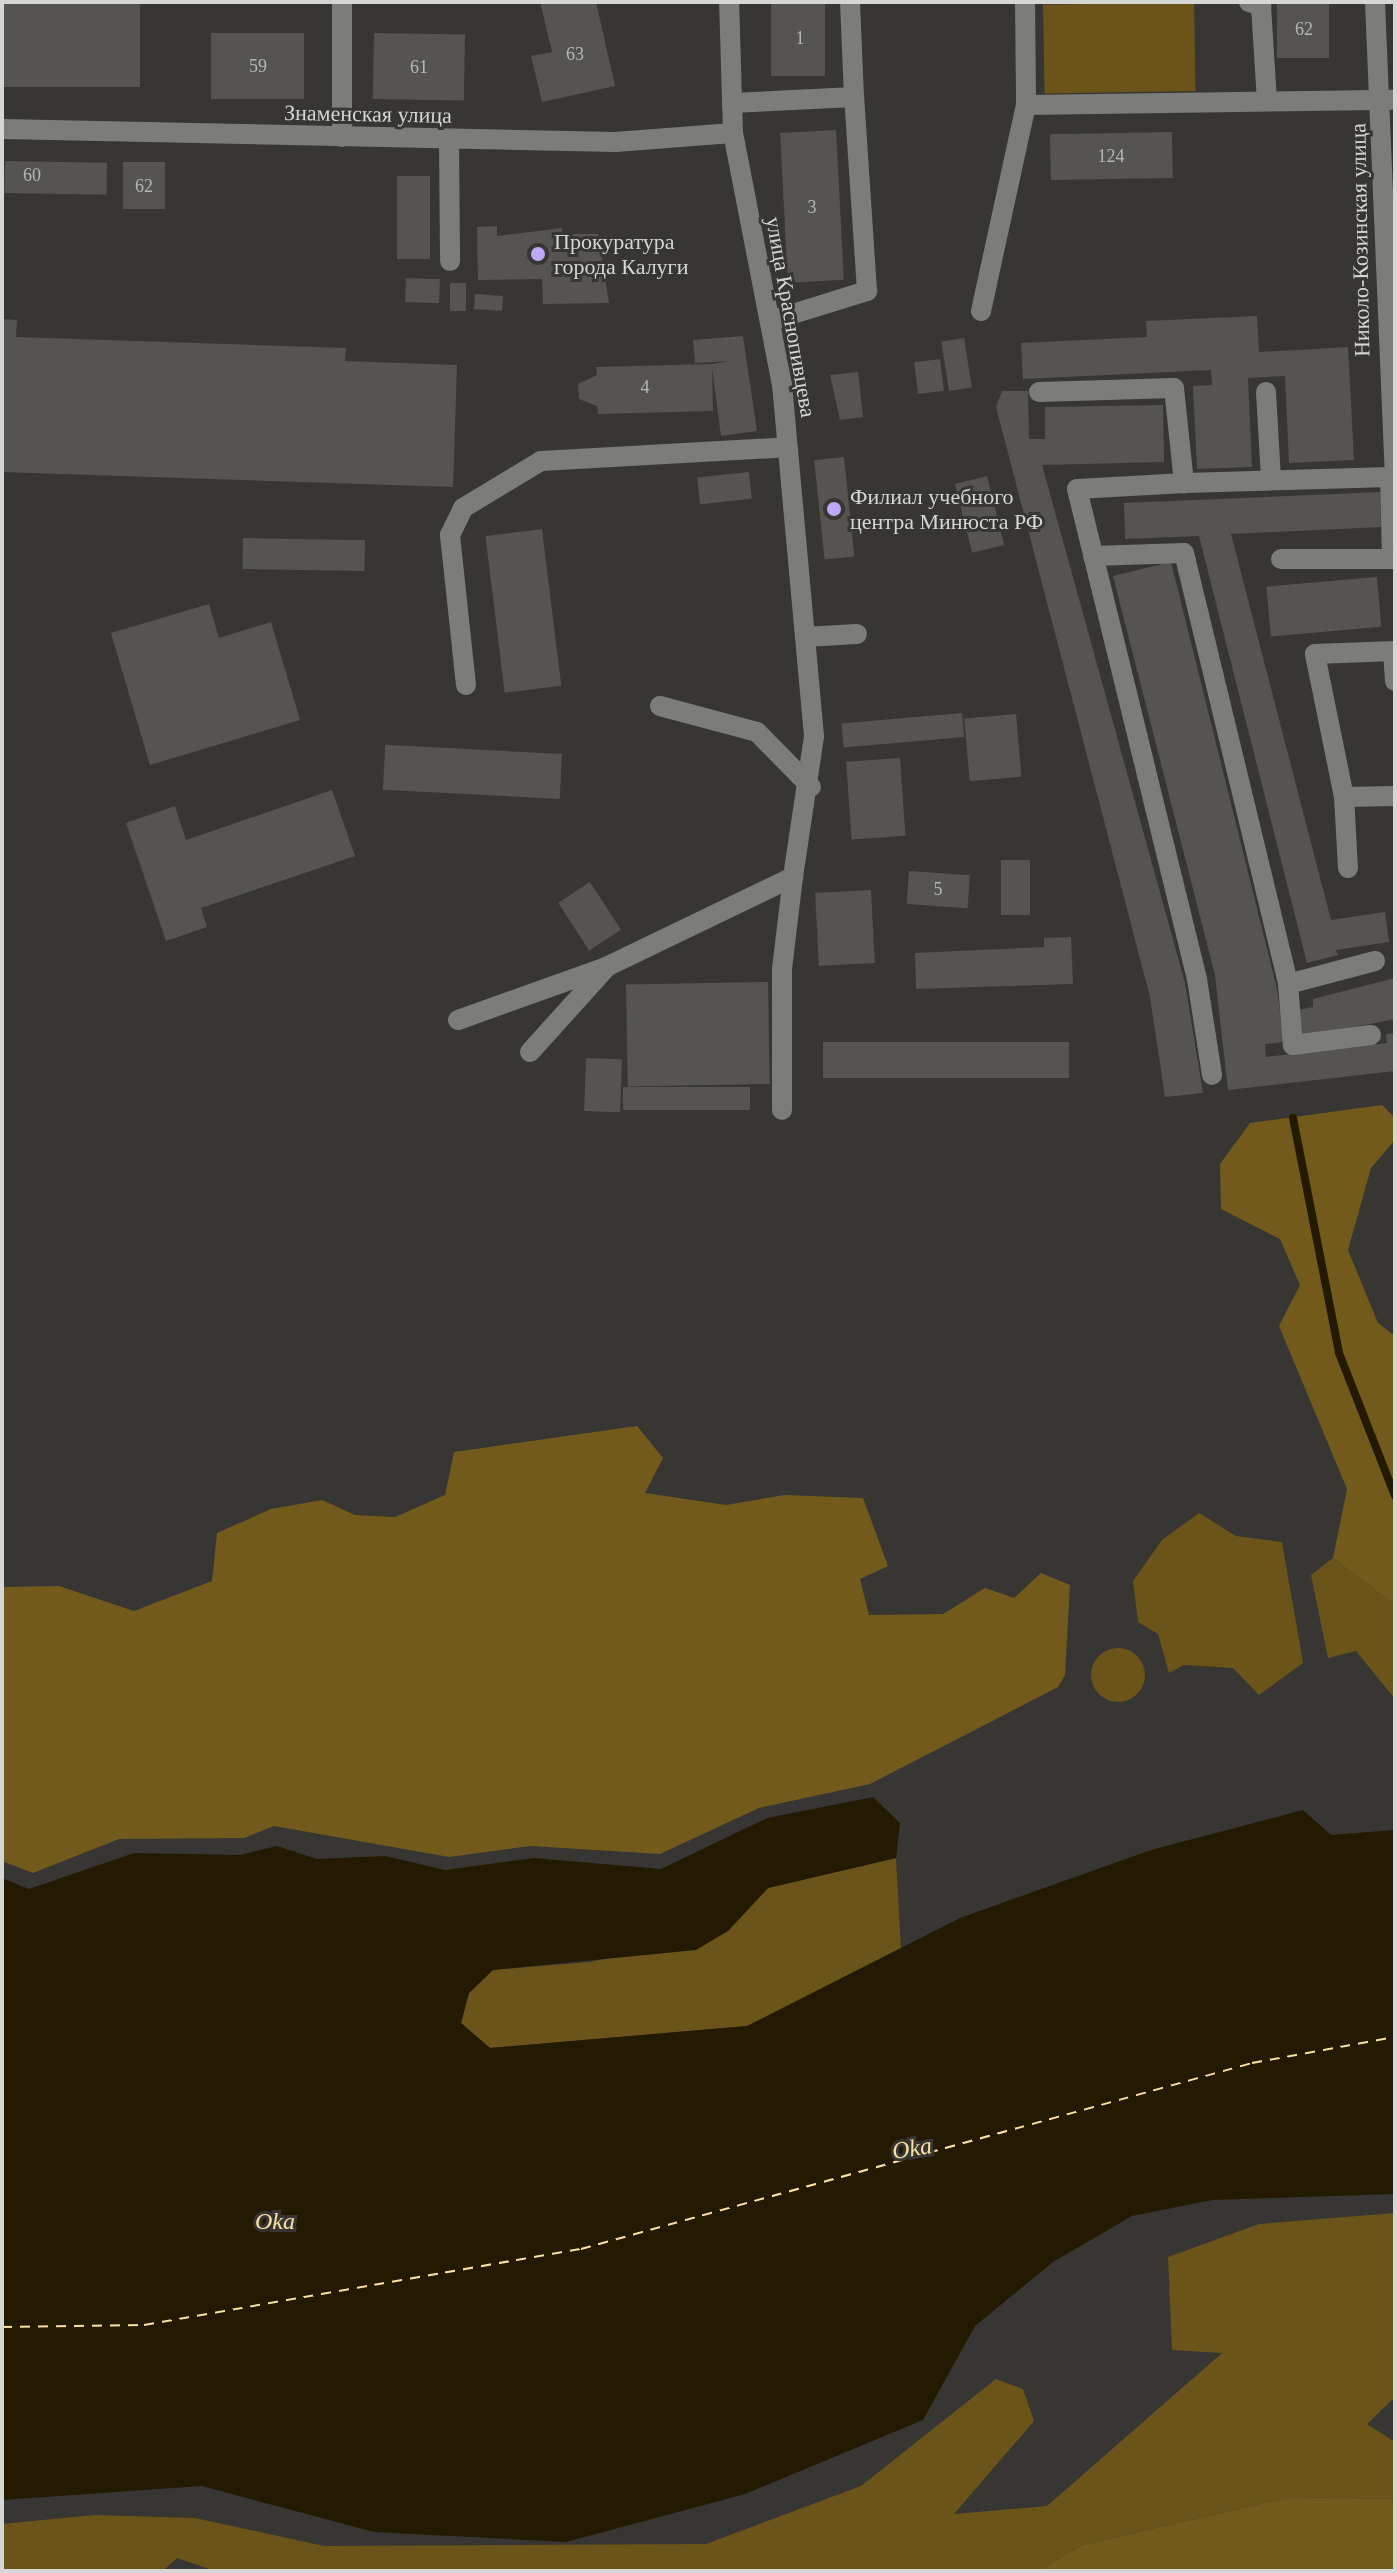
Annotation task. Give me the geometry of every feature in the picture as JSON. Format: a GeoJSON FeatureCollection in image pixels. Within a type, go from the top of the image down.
{"type":"FeatureCollection","features":[{"type":"Feature","properties":{"kind":"street"},"geometry":{"type":"LineString","coordinates":[[342,2],[342,137]]}},
{"type":"Feature","properties":{"kind":"street","name":"улица Краснопивцева"},"geometry":{"type":"LineString","coordinates":[[729,2],[733,133],[770,321],[788,447],[814,736],[811,787],[793,877],[782,969],[782,1110]]}},
{"type":"Feature","properties":{"kind":"street"},"geometry":{"type":"LineString","coordinates":[[770,321],[867,291],[850,2]]}},
{"type":"Feature","properties":{"kind":"street"},"geometry":{"type":"LineString","coordinates":[[981,311],[1026,105],[1025,2]]}},
{"type":"Feature","properties":{"kind":"street"},"geometry":{"type":"LineString","coordinates":[[1249,2],[1261,6],[1267,101]]}},
{"type":"Feature","properties":{"kind":"street","name":"Николо-Козинская улица"},"geometry":{"type":"LineString","coordinates":[[1375,2],[1388,100],[1394,560]]}},
{"type":"Feature","properties":{"kind":"street"},"geometry":{"type":"LineString","coordinates":[[732,103],[854,97]]}},
{"type":"Feature","properties":{"kind":"street"},"geometry":{"type":"LineString","coordinates":[[1026,105],[1388,100]]}},
{"type":"Feature","properties":{"kind":"street","name":"Знаменская улица"},"geometry":{"type":"LineString","coordinates":[[2,129],[615,142],[733,133]]}},
{"type":"Feature","properties":{"kind":"street"},"geometry":{"type":"LineString","coordinates":[[449,140],[450,261]]}},
{"type":"Feature","properties":{"kind":"street"},"geometry":{"type":"LineString","coordinates":[[1039,392],[1174,388],[1184,483]]}},
{"type":"Feature","properties":{"kind":"street"},"geometry":{"type":"LineString","coordinates":[[1266,392],[1271,480]]}},
{"type":"Feature","properties":{"kind":"street"},"geometry":{"type":"LineString","coordinates":[[466,685],[450,535],[463,508],[541,461],[788,447]]}},
{"type":"Feature","properties":{"kind":"street"},"geometry":{"type":"LineString","coordinates":[[1212,1075],[1197,979],[1077,489],[1393,476]]}},
{"type":"Feature","properties":{"kind":"street"},"geometry":{"type":"LineString","coordinates":[[1093,556],[1184,553],[1288,984],[1293,1045],[1371,1035]]}},
{"type":"Feature","properties":{"kind":"street"},"geometry":{"type":"LineString","coordinates":[[1281,559],[1394,560]]}},
{"type":"Feature","properties":{"kind":"street"},"geometry":{"type":"LineString","coordinates":[[805,637],[857,634]]}},
{"type":"Feature","properties":{"kind":"street"},"geometry":{"type":"LineString","coordinates":[[1348,868],[1344,797],[1315,654],[1394,651],[1395,681]]}},
{"type":"Feature","properties":{"kind":"street"},"geometry":{"type":"LineString","coordinates":[[660,706],[757,732],[811,787]]}},
{"type":"Feature","properties":{"kind":"street"},"geometry":{"type":"LineString","coordinates":[[1344,797],[1395,796]]}},
{"type":"Feature","properties":{"kind":"street"},"geometry":{"type":"LineString","coordinates":[[458,1020],[606,967],[793,877]]}},
{"type":"Feature","properties":{"kind":"street"},"geometry":{"type":"LineString","coordinates":[[1288,984],[1375,961]]}},
{"type":"Feature","properties":{"kind":"street"},"geometry":{"type":"LineString","coordinates":[[530,1052],[606,967]]}},
{"type":"Feature","properties":{"kind":"shaded area"},"geometry":{"type":"Polygon","coordinates":[[[1194,2],[1196,91],[1045,94],[1043,5],[1194,2]]]}},
{"type":"Feature","properties":{"kind":"shaded area"},"geometry":{"type":"Polygon","coordinates":[[[1382,1105],[1395,1118],[1395,1140],[1371,1168],[1348,1250],[1378,1323],[1395,1336],[1395,1605],[1333,1558],[1347,1489],[1279,1326],[1300,1285],[1280,1239],[1221,1209],[1220,1164],[1250,1123],[1382,1105]]]}},
{"type":"Feature","properties":{"kind":"shaded area"},"geometry":{"type":"Polygon","coordinates":[[[637,1426],[663,1458],[645,1493],[726,1505],[784,1495],[863,1498],[888,1566],[860,1579],[869,1615],[943,1614],[985,1588],[1014,1598],[1041,1573],[1070,1585],[1065,1675],[1058,1687],[870,1784],[759,1808],[660,1854],[530,1846],[449,1857],[274,1826],[244,1838],[119,1839],[33,1873],[2,1861],[2,1587],[59,1586],[134,1611],[212,1581],[217,1533],[271,1509],[322,1500],[355,1515],[395,1517],[445,1495],[454,1452],[637,1426]]]}},
{"type":"Feature","properties":{"kind":"shaded area"},"geometry":{"type":"Polygon","coordinates":[[[1199,1513],[1236,1536],[1282,1542],[1303,1663],[1259,1695],[1233,1668],[1184,1665],[1169,1673],[1158,1634],[1138,1622],[1133,1581],[1162,1540],[1199,1513]]]}},
{"type":"Feature","properties":{"kind":"shaded area"},"geometry":{"type":"Polygon","coordinates":[[[1333,1558],[1395,1605],[1395,1699],[1356,1651],[1328,1658],[1311,1575],[1333,1558]]]}},
{"type":"Feature","properties":{"kind":"shaded area"},"geometry":{"type":"Polygon","coordinates":[[[1118,1648],[1137,1656],[1145,1675],[1137,1694],[1118,1702],[1099,1694],[1091,1675],[1099,1656],[1118,1648]]]}},
{"type":"Feature","properties":{"kind":"shaded area"},"geometry":{"type":"Polygon","coordinates":[[[896,1858],[901,1948],[747,2026],[490,2048],[461,2023],[469,1993],[493,1970],[590,1962],[728,1931],[768,1888],[896,1858]]]}},
{"type":"Feature","properties":{"kind":"shaded area"},"geometry":{"type":"Polygon","coordinates":[[[1395,2213],[1395,2397],[1367,2424],[1395,2442],[1395,2499],[1291,2497],[1082,2545],[1038,2571],[215,2571],[177,2558],[163,2571],[2,2571],[2,2524],[94,2515],[195,2518],[324,2546],[706,2544],[861,2486],[996,2379],[1023,2389],[1034,2421],[954,2514],[1047,2506],[1222,2353],[1172,2350],[1168,2257],[1259,2224],[1395,2213]]]}},
{"type":"Feature","properties":{"kind":"shaded area"},"geometry":{"type":"Polygon","coordinates":[[[1291,2497],[1395,2499],[1395,2571],[1038,2571],[1082,2545],[1291,2497]]]}},
{"type":"Feature","properties":{"kind":"water","name":"Oka"},"geometry":{"type":"Polygon","coordinates":[[[873,1797],[900,1823],[896,1858],[768,1888],[728,1931],[696,1950],[493,1970],[469,1993],[461,2023],[490,2048],[747,2026],[960,1918],[1151,1850],[1303,1810],[1331,1835],[1395,1830],[1395,2194],[1212,2200],[1132,2216],[1053,2262],[975,2326],[923,2420],[745,2494],[566,2542],[374,2532],[202,2486],[2,2500],[2,1878],[29,1889],[134,1853],[240,1855],[277,1846],[317,1859],[385,1856],[445,1870],[534,1858],[661,1869],[767,1818],[873,1797]]]}},
{"type":"Feature","properties":{"kind":"building"},"geometry":{"type":"Polygon","coordinates":[[[2,2],[140,2],[140,87],[2,87],[2,2]]]}},
{"type":"Feature","properties":{"kind":"building"},"geometry":{"type":"Polygon","coordinates":[[[540,2],[596,2],[615,86],[542,102],[531,56],[552,52],[540,2]]]}},
{"type":"Feature","properties":{"kind":"building"},"geometry":{"type":"Polygon","coordinates":[[[771,2],[825,2],[825,76],[771,76],[771,2]]]}},
{"type":"Feature","properties":{"kind":"building"},"geometry":{"type":"Polygon","coordinates":[[[1277,2],[1329,2],[1329,58],[1277,58],[1277,2]]]}},
{"type":"Feature","properties":{"kind":"building"},"geometry":{"type":"Polygon","coordinates":[[[211,33],[304,33],[304,99],[211,99],[211,33]]]}},
{"type":"Feature","properties":{"kind":"building"},"geometry":{"type":"Polygon","coordinates":[[[374,33],[465,35],[464,101],[373,99],[374,33]]]}},
{"type":"Feature","properties":{"kind":"building"},"geometry":{"type":"Polygon","coordinates":[[[836,130],[844,280],[788,283],[780,133],[836,130]]]}},
{"type":"Feature","properties":{"kind":"building"},"geometry":{"type":"Polygon","coordinates":[[[1172,132],[1173,178],[1051,180],[1050,134],[1172,132]]]}},
{"type":"Feature","properties":{"kind":"building"},"geometry":{"type":"Polygon","coordinates":[[[5,161],[107,163],[106,195],[4,193],[5,161]]]}},
{"type":"Feature","properties":{"kind":"building"},"geometry":{"type":"Polygon","coordinates":[[[123,162],[165,162],[165,209],[123,209],[123,162]]]}},
{"type":"Feature","properties":{"kind":"building"},"geometry":{"type":"Polygon","coordinates":[[[397,176],[430,176],[430,259],[397,259],[397,176]]]}},
{"type":"Feature","properties":{"kind":"building","name":"Прокуратура города Калуги"},"geometry":{"type":"Polygon","coordinates":[[[497,226],[497,236],[562,228],[562,234],[598,234],[609,303],[543,304],[542,279],[478,280],[477,227],[497,226]]]}},
{"type":"Feature","properties":{"kind":"building"},"geometry":{"type":"Polygon","coordinates":[[[406,278],[440,279],[439,303],[405,302],[406,278]]]}},
{"type":"Feature","properties":{"kind":"building"},"geometry":{"type":"Polygon","coordinates":[[[450,283],[466,283],[466,311],[450,311],[450,283]]]}},
{"type":"Feature","properties":{"kind":"building"},"geometry":{"type":"Polygon","coordinates":[[[475,294],[503,296],[502,311],[474,309],[475,294]]]}},
{"type":"Feature","properties":{"kind":"building"},"geometry":{"type":"Polygon","coordinates":[[[1257,316],[1259,352],[1348,347],[1354,460],[1289,463],[1285,376],[1248,378],[1252,467],[1197,469],[1193,386],[1212,385],[1211,370],[1023,379],[1021,343],[1147,337],[1146,321],[1257,316]]]}},
{"type":"Feature","properties":{"kind":"building"},"geometry":{"type":"Polygon","coordinates":[[[2,319],[17,320],[16,337],[346,348],[345,361],[457,365],[453,487],[2,472],[2,319]]]}},
{"type":"Feature","properties":{"kind":"building"},"geometry":{"type":"Polygon","coordinates":[[[743,336],[757,431],[721,436],[712,368],[713,411],[598,414],[597,406],[579,399],[578,384],[597,375],[596,367],[712,364],[730,361],[695,363],[693,340],[743,336]]]}},
{"type":"Feature","properties":{"kind":"building"},"geometry":{"type":"Polygon","coordinates":[[[964,338],[972,387],[949,391],[941,342],[964,338]]]}},
{"type":"Feature","properties":{"kind":"building"},"geometry":{"type":"Polygon","coordinates":[[[940,359],[944,391],[918,394],[914,362],[940,359]]]}},
{"type":"Feature","properties":{"kind":"building"},"geometry":{"type":"Polygon","coordinates":[[[858,372],[863,417],[840,420],[830,375],[858,372]]]}},
{"type":"Feature","properties":{"kind":"building"},"geometry":{"type":"Polygon","coordinates":[[[1002,391],[1028,391],[1029,439],[1045,439],[1045,407],[1163,405],[1164,462],[1042,465],[1185,983],[1203,1093],[1165,1097],[1150,997],[996,407],[1002,391]]]}},
{"type":"Feature","properties":{"kind":"building","name":"Филиал учебного центра Минюста РФ"},"geometry":{"type":"Polygon","coordinates":[[[844,457],[854,556],[825,560],[814,460],[844,457]]]}},
{"type":"Feature","properties":{"kind":"building"},"geometry":{"type":"Polygon","coordinates":[[[749,472],[752,499],[700,504],[697,477],[749,472]]]}},
{"type":"Feature","properties":{"kind":"building"},"geometry":{"type":"Polygon","coordinates":[[[987,476],[1004,545],[972,553],[955,484],[987,476]]]}},
{"type":"Feature","properties":{"kind":"building"},"geometry":{"type":"Polygon","coordinates":[[[1380,492],[1381,527],[1231,534],[1331,920],[1385,912],[1389,942],[1336,950],[1338,955],[1307,963],[1199,536],[1125,539],[1124,503],[1380,492]]]}},
{"type":"Feature","properties":{"kind":"building"},"geometry":{"type":"Polygon","coordinates":[[[542,529],[561,686],[505,693],[485,536],[542,529]]]}},
{"type":"Feature","properties":{"kind":"building"},"geometry":{"type":"Polygon","coordinates":[[[243,538],[365,540],[364,571],[242,569],[243,538]]]}},
{"type":"Feature","properties":{"kind":"building"},"geometry":{"type":"Polygon","coordinates":[[[1171,562],[1277,989],[1284,1042],[1265,1044],[1266,1057],[1387,1043],[1386,1034],[1395,1033],[1395,1071],[1228,1090],[1215,975],[1113,576],[1171,562]]]}},
{"type":"Feature","properties":{"kind":"building"},"geometry":{"type":"Polygon","coordinates":[[[1377,577],[1381,627],[1271,636],[1266,587],[1377,577]]]}},
{"type":"Feature","properties":{"kind":"building"},"geometry":{"type":"Polygon","coordinates":[[[209,604],[219,638],[271,622],[300,720],[150,765],[111,633],[209,604]]]}},
{"type":"Feature","properties":{"kind":"building"},"geometry":{"type":"Polygon","coordinates":[[[962,713],[964,737],[844,747],[841,724],[962,713]]]}},
{"type":"Feature","properties":{"kind":"building"},"geometry":{"type":"Polygon","coordinates":[[[1016,714],[1021,777],[970,781],[964,719],[1016,714]]]}},
{"type":"Feature","properties":{"kind":"building"},"geometry":{"type":"Polygon","coordinates":[[[385,745],[562,754],[560,799],[383,790],[385,745]]]}},
{"type":"Feature","properties":{"kind":"building"},"geometry":{"type":"Polygon","coordinates":[[[900,758],[905,836],[852,840],[846,762],[900,758]]]}},
{"type":"Feature","properties":{"kind":"building"},"geometry":{"type":"Polygon","coordinates":[[[332,790],[355,856],[201,908],[207,927],[166,941],[126,823],[175,806],[186,840],[332,790]]]}},
{"type":"Feature","properties":{"kind":"building"},"geometry":{"type":"Polygon","coordinates":[[[1001,860],[1030,860],[1030,915],[1001,915],[1001,860]]]}},
{"type":"Feature","properties":{"kind":"building"},"geometry":{"type":"Polygon","coordinates":[[[909,871],[970,875],[968,908],[907,904],[909,871]]]}},
{"type":"Feature","properties":{"kind":"building"},"geometry":{"type":"Polygon","coordinates":[[[590,882],[621,930],[589,951],[558,903],[590,882]]]}},
{"type":"Feature","properties":{"kind":"building"},"geometry":{"type":"Polygon","coordinates":[[[871,890],[875,963],[819,966],[815,893],[871,890]]]}},
{"type":"Feature","properties":{"kind":"building"},"geometry":{"type":"Polygon","coordinates":[[[1071,937],[1073,984],[916,989],[915,953],[1044,947],[1044,938],[1071,937]]]}},
{"type":"Feature","properties":{"kind":"building"},"geometry":{"type":"Polygon","coordinates":[[[1395,978],[1395,1019],[1303,1037],[1299,1010],[1313,1007],[1313,999],[1395,978]]]}},
{"type":"Feature","properties":{"kind":"building"},"geometry":{"type":"Polygon","coordinates":[[[768,982],[770,1084],[628,1086],[626,984],[768,982]]]}},
{"type":"Feature","properties":{"kind":"building"},"geometry":{"type":"Polygon","coordinates":[[[823,1042],[1069,1042],[1069,1078],[823,1078],[823,1042]]]}},
{"type":"Feature","properties":{"kind":"building"},"geometry":{"type":"Polygon","coordinates":[[[586,1058],[622,1059],[620,1112],[584,1111],[586,1058]]]}},
{"type":"Feature","properties":{"kind":"building"},"geometry":{"type":"Polygon","coordinates":[[[623,1087],[750,1087],[750,1110],[623,1110],[623,1087]]]}},
{"type":"Feature","properties":{"kind":"waterway"},"geometry":{"type":"LineString","coordinates":[[1293,1118],[1339,1353],[1395,1496]]}},
{"type":"Feature","properties":{"kind":"ferry route"},"geometry":{"type":"LineString","coordinates":[[2,2327],[144,2325],[581,2249],[1252,2063],[1395,2037]]}},
{"type":"Feature","properties":{"kind":"place","name":"Прокуратура города Калуги"},"geometry":{"type":"Point","coordinates":[538,254]}},
{"type":"Feature","properties":{"kind":"place","name":"Филиал учебного центра Минюста РФ"},"geometry":{"type":"Point","coordinates":[834,509]}}]}
